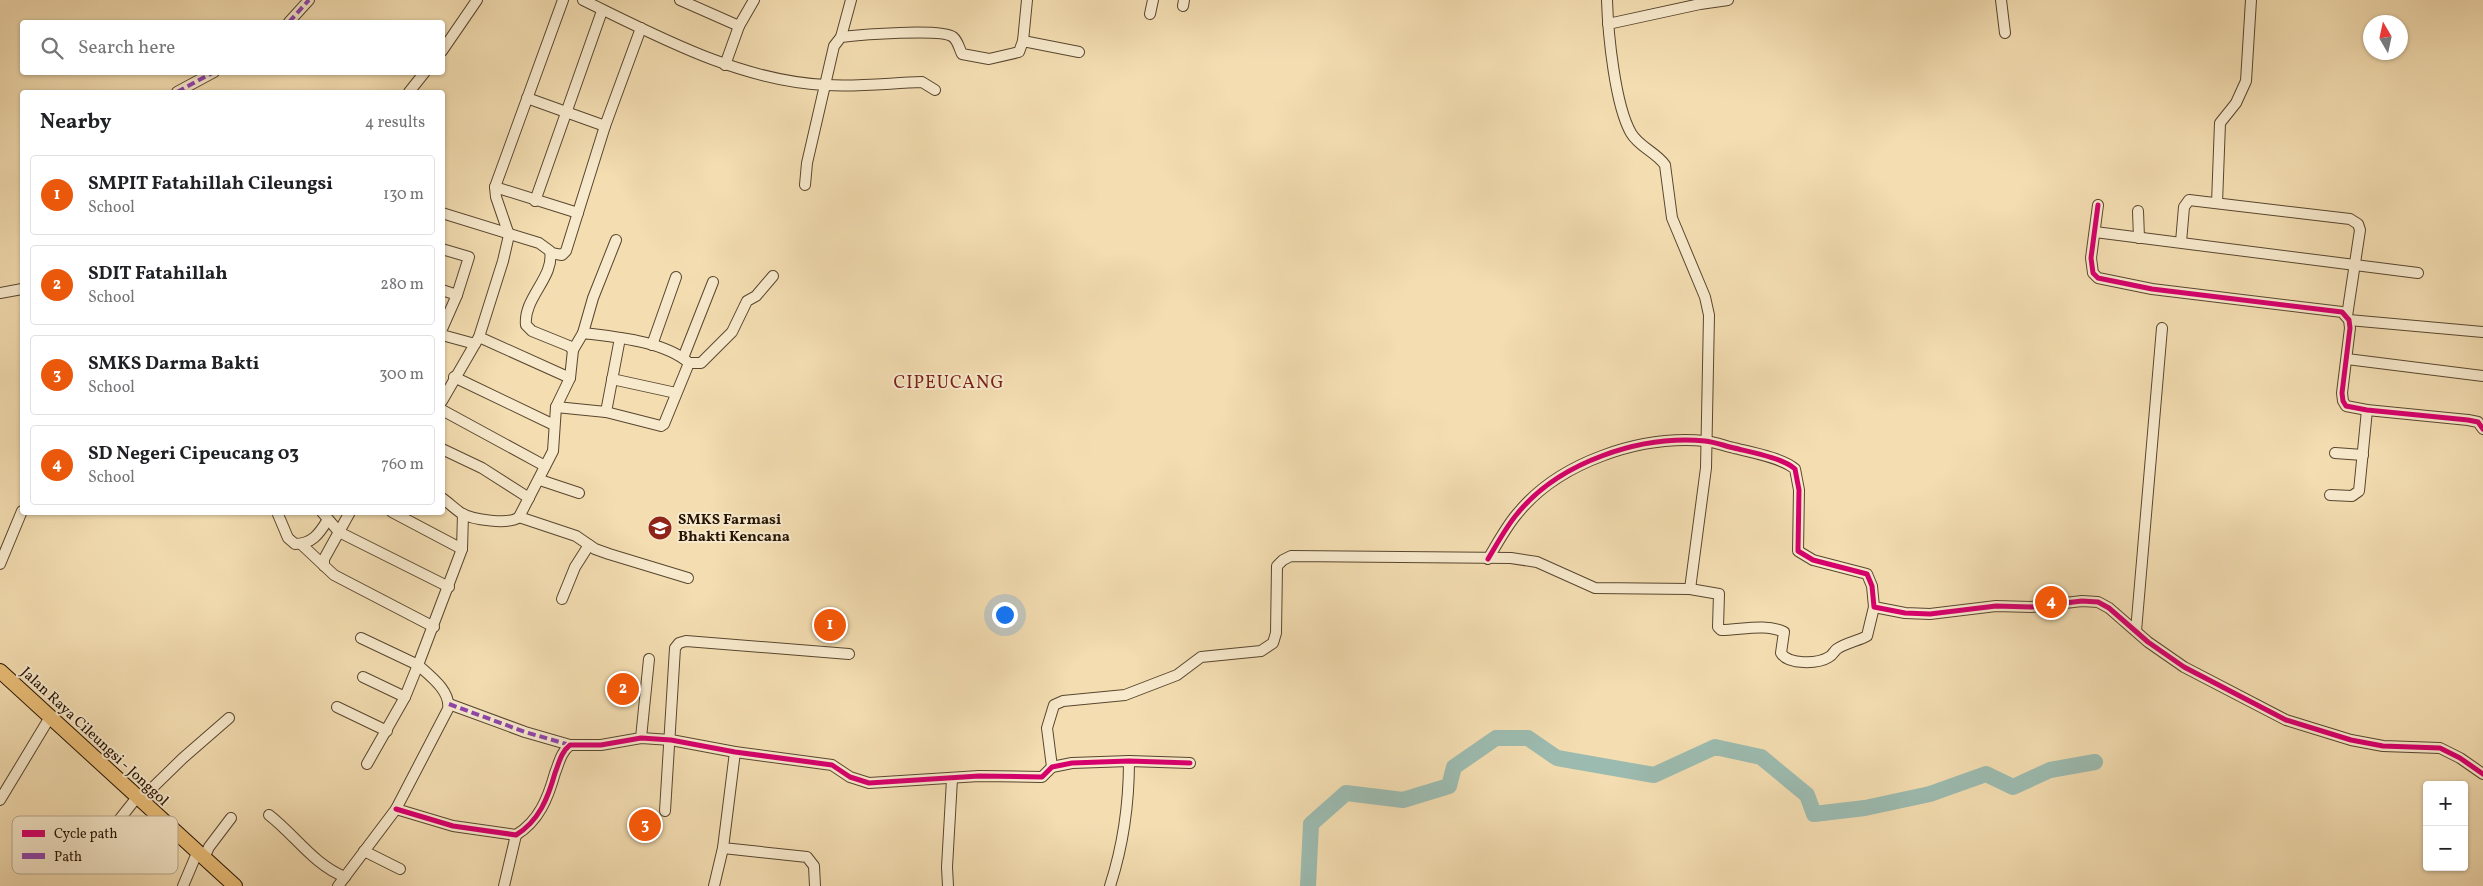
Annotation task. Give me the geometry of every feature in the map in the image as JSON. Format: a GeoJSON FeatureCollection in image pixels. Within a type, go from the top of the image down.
{"type":"FeatureCollection","features":[{"type":"Feature","properties":{"kind":"main road","name":"Jalan Raya Cileungsi - Jonggol"},"geometry":{"type":"LineString","coordinates":[[2,676],[159,816]]}},
{"type":"Feature","properties":{"kind":"main road","name":"Jalan Raya Cileungsi - Jonggol"},"geometry":{"type":"LineString","coordinates":[[178,834],[235,886]]}},
{"type":"Feature","properties":{"kind":"street"},"geometry":{"type":"LineString","coordinates":[[291,20],[309,0]]}},
{"type":"Feature","properties":{"kind":"street"},"geometry":{"type":"LineString","coordinates":[[445,47],[477,0]]}},
{"type":"Feature","properties":{"kind":"street"},"geometry":{"type":"LineString","coordinates":[[445,395],[477,341],[496,289],[509,235],[496,197],[495,187],[563,0]]}},
{"type":"Feature","properties":{"kind":"street"},"geometry":{"type":"LineString","coordinates":[[680,0],[739,26]]}},
{"type":"Feature","properties":{"kind":"street"},"geometry":{"type":"LineString","coordinates":[[725,65],[739,26],[754,0]]}},
{"type":"Feature","properties":{"kind":"street"},"geometry":{"type":"LineString","coordinates":[[805,185],[807,162],[834,46],[841,37],[851,0]]}},
{"type":"Feature","properties":{"kind":"street"},"geometry":{"type":"LineString","coordinates":[[841,37],[901,33],[944,33],[956,39],[962,54],[989,59],[1019,52],[1023,41],[1026,0]]}},
{"type":"Feature","properties":{"kind":"street"},"geometry":{"type":"LineString","coordinates":[[1150,14],[1153,0]]}},
{"type":"Feature","properties":{"kind":"street"},"geometry":{"type":"LineString","coordinates":[[1607,0],[1608,24],[1626,120],[1636,140],[1665,165],[1672,218],[1707,306],[1710,340],[1706,468],[1690,589]]}},
{"type":"Feature","properties":{"kind":"street"},"geometry":{"type":"LineString","coordinates":[[1608,24],[1700,4],[1728,0]]}},
{"type":"Feature","properties":{"kind":"street"},"geometry":{"type":"LineString","coordinates":[[2001,0],[2005,33]]}},
{"type":"Feature","properties":{"kind":"street"},"geometry":{"type":"LineString","coordinates":[[2217,203],[2220,123],[2236,103],[2246,81],[2251,0]]}},
{"type":"Feature","properties":{"kind":"street"},"geometry":{"type":"LineString","coordinates":[[587,1],[602,11],[725,65],[788,80],[826,85],[922,82],[935,90]]}},
{"type":"Feature","properties":{"kind":"street"},"geometry":{"type":"LineString","coordinates":[[535,201],[602,11]]}},
{"type":"Feature","properties":{"kind":"street"},"geometry":{"type":"LineString","coordinates":[[445,214],[539,243],[550,253],[562,255],[566,251],[605,126],[641,28]]}},
{"type":"Feature","properties":{"kind":"street"},"geometry":{"type":"LineString","coordinates":[[1023,41],[1079,52]]}},
{"type":"Feature","properties":{"kind":"street"},"geometry":{"type":"LineString","coordinates":[[180,90],[208,75]]}},
{"type":"Feature","properties":{"kind":"street"},"geometry":{"type":"LineString","coordinates":[[411,90],[423,75]]}},
{"type":"Feature","properties":{"kind":"street"},"geometry":{"type":"LineString","coordinates":[[527,98],[567,114],[605,126]]}},
{"type":"Feature","properties":{"kind":"street"},"geometry":{"type":"LineString","coordinates":[[495,187],[578,213]]}},
{"type":"Feature","properties":{"kind":"street"},"geometry":{"type":"LineString","coordinates":[[2181,242],[2184,207],[2186,202],[2194,200],[2350,219],[2358,224],[2360,230],[2348,318],[2350,335],[2342,393],[2346,406],[2481,424]]}},
{"type":"Feature","properties":{"kind":"street"},"geometry":{"type":"LineString","coordinates":[[2098,205],[2092,268],[2093,273],[2098,278],[2152,289],[2336,310],[2348,318],[2483,332]]}},
{"type":"Feature","properties":{"kind":"street"},"geometry":{"type":"LineString","coordinates":[[2138,211],[2138,238]]}},
{"type":"Feature","properties":{"kind":"street"},"geometry":{"type":"LineString","coordinates":[[2095,232],[2418,273]]}},
{"type":"Feature","properties":{"kind":"street"},"geometry":{"type":"LineString","coordinates":[[445,500],[463,514],[506,522],[514,521],[519,517],[540,480],[553,451],[556,406],[570,378],[573,350],[583,332],[593,298],[616,240]]}},
{"type":"Feature","properties":{"kind":"street"},"geometry":{"type":"LineString","coordinates":[[445,250],[469,257],[457,295],[445,322]]}},
{"type":"Feature","properties":{"kind":"street"},"geometry":{"type":"LineString","coordinates":[[550,253],[546,271],[528,306],[526,325],[532,331],[569,346],[573,350]]}},
{"type":"Feature","properties":{"kind":"street"},"geometry":{"type":"LineString","coordinates":[[583,332],[652,346],[686,360],[701,363],[736,326],[747,301],[756,296],[773,276]]}},
{"type":"Feature","properties":{"kind":"street"},"geometry":{"type":"LineString","coordinates":[[652,346],[676,277]]}},
{"type":"Feature","properties":{"kind":"street"},"geometry":{"type":"LineString","coordinates":[[556,406],[606,412],[661,426],[664,424],[713,282]]}},
{"type":"Feature","properties":{"kind":"street"},"geometry":{"type":"LineString","coordinates":[[0,294],[20,289]]}},
{"type":"Feature","properties":{"kind":"street"},"geometry":{"type":"LineString","coordinates":[[445,291],[457,295]]}},
{"type":"Feature","properties":{"kind":"street"},"geometry":{"type":"LineString","coordinates":[[2136,631],[2162,328]]}},
{"type":"Feature","properties":{"kind":"street"},"geometry":{"type":"LineString","coordinates":[[445,336],[477,341],[570,378]]}},
{"type":"Feature","properties":{"kind":"street"},"geometry":{"type":"LineString","coordinates":[[606,412],[620,338]]}},
{"type":"Feature","properties":{"kind":"street"},"geometry":{"type":"LineString","coordinates":[[2347,359],[2483,376]]}},
{"type":"Feature","properties":{"kind":"street"},"geometry":{"type":"LineString","coordinates":[[454,377],[554,425]]}},
{"type":"Feature","properties":{"kind":"street"},"geometry":{"type":"LineString","coordinates":[[612,379],[676,393]]}},
{"type":"Feature","properties":{"kind":"street"},"geometry":{"type":"LineString","coordinates":[[2330,495],[2352,496],[2358,494],[2367,410]]}},
{"type":"Feature","properties":{"kind":"street"},"geometry":{"type":"LineString","coordinates":[[445,412],[545,466]]}},
{"type":"Feature","properties":{"kind":"street"},"geometry":{"type":"LineString","coordinates":[[1052,767],[1047,728],[1054,705],[1063,701],[1125,695],[1177,675],[1201,657],[1250,654],[1268,648],[1273,643],[1276,634],[1277,566],[1282,560],[1291,556],[1488,559],[1511,558],[1537,562],[1595,588],[1690,589],[1719,594],[1717,623],[1721,630],[1759,628],[1784,632],[1781,653],[1785,659],[1793,661],[1830,657],[1838,648],[1867,636],[1874,607],[1872,586],[1867,574],[1813,560],[1798,551],[1799,490],[1795,469],[1755,453],[1707,441],[1683,440],[1638,445],[1591,460],[1554,481],[1532,498],[1517,514],[1488,559]]}},
{"type":"Feature","properties":{"kind":"street"},"geometry":{"type":"LineString","coordinates":[[445,450],[482,468],[529,498]]}},
{"type":"Feature","properties":{"kind":"street"},"geometry":{"type":"LineString","coordinates":[[2335,453],[2363,455]]}},
{"type":"Feature","properties":{"kind":"street"},"geometry":{"type":"LineString","coordinates":[[540,480],[579,492]]}},
{"type":"Feature","properties":{"kind":"street"},"geometry":{"type":"LineString","coordinates":[[367,764],[405,697],[434,627],[462,549],[463,514]]}},
{"type":"Feature","properties":{"kind":"street"},"geometry":{"type":"LineString","coordinates":[[0,564],[20,515]]}},
{"type":"Feature","properties":{"kind":"street"},"geometry":{"type":"LineString","coordinates":[[278,515],[291,543],[301,544],[308,542],[319,534],[325,516]]}},
{"type":"Feature","properties":{"kind":"street"},"geometry":{"type":"LineString","coordinates":[[324,566],[324,559],[348,515]]}},
{"type":"Feature","properties":{"kind":"street"},"geometry":{"type":"LineString","coordinates":[[398,515],[462,549]]}},
{"type":"Feature","properties":{"kind":"street"},"geometry":{"type":"LineString","coordinates":[[325,516],[339,532],[449,587]]}},
{"type":"Feature","properties":{"kind":"street"},"geometry":{"type":"LineString","coordinates":[[519,517],[576,536],[589,545],[609,554],[688,578]]}},
{"type":"Feature","properties":{"kind":"street"},"geometry":{"type":"LineString","coordinates":[[301,544],[334,574],[434,627]]}},
{"type":"Feature","properties":{"kind":"street"},"geometry":{"type":"LineString","coordinates":[[562,599],[575,567],[589,545]]}},
{"type":"Feature","properties":{"kind":"street"},"geometry":{"type":"LineString","coordinates":[[1874,607],[1905,613],[1930,614],[1996,606],[2031,607],[2090,601],[2104,605],[2184,667],[2286,720],[2351,740],[2383,746],[2440,748],[2483,774]]}},
{"type":"Feature","properties":{"kind":"street"},"geometry":{"type":"LineString","coordinates":[[338,886],[396,809],[446,714],[449,704],[443,690],[418,665],[361,638]]}},
{"type":"Feature","properties":{"kind":"street"},"geometry":{"type":"LineString","coordinates":[[665,810],[671,740],[674,648],[679,643],[686,640],[849,654]]}},
{"type":"Feature","properties":{"kind":"street"},"geometry":{"type":"LineString","coordinates":[[641,738],[649,659]]}},
{"type":"Feature","properties":{"kind":"street"},"geometry":{"type":"LineString","coordinates":[[363,677],[405,697]]}},
{"type":"Feature","properties":{"kind":"street"},"geometry":{"type":"LineString","coordinates":[[449,704],[525,732],[570,745],[601,744],[641,738],[671,740],[734,752],[832,765],[850,777],[869,783],[979,776],[1042,777],[1052,767],[1072,763],[1129,761],[1190,763]]}},
{"type":"Feature","properties":{"kind":"street"},"geometry":{"type":"LineString","coordinates":[[337,707],[387,731]]}},
{"type":"Feature","properties":{"kind":"street"},"geometry":{"type":"LineString","coordinates":[[0,800],[50,717]]}},
{"type":"Feature","properties":{"kind":"street"},"geometry":{"type":"LineString","coordinates":[[125,816],[140,798],[229,718]]}},
{"type":"Feature","properties":{"kind":"street"},"geometry":{"type":"LineString","coordinates":[[396,809],[438,822],[489,833],[516,835],[527,828],[542,811],[559,760],[570,745]]}},
{"type":"Feature","properties":{"kind":"street"},"geometry":{"type":"LineString","coordinates":[[714,886],[723,848],[734,752]]}},
{"type":"Feature","properties":{"kind":"street"},"geometry":{"type":"LineString","coordinates":[[1110,886],[1121,842],[1129,791],[1129,761]]}},
{"type":"Feature","properties":{"kind":"street"},"geometry":{"type":"LineString","coordinates":[[948,886],[947,867],[952,778]]}},
{"type":"Feature","properties":{"kind":"street"},"geometry":{"type":"LineString","coordinates":[[269,815],[291,833],[325,867],[346,877]]}},
{"type":"Feature","properties":{"kind":"street"},"geometry":{"type":"LineString","coordinates":[[183,886],[201,855],[232,818]]}},
{"type":"Feature","properties":{"kind":"street"},"geometry":{"type":"LineString","coordinates":[[504,886],[516,835]]}},
{"type":"Feature","properties":{"kind":"street"},"geometry":{"type":"LineString","coordinates":[[723,848],[807,857],[814,866],[815,886]]}},
{"type":"Feature","properties":{"kind":"street"},"geometry":{"type":"LineString","coordinates":[[364,851],[400,869]]}},
{"type":"Feature","properties":{"kind":"waterway"},"geometry":{"type":"LineString","coordinates":[[1308,886],[1311,824],[1346,793],[1403,800],[1449,786],[1454,767],[1496,738],[1528,738],[1557,758],[1654,775],[1715,747],[1761,757],[1807,795],[1814,814],[1865,808],[1930,794],[1986,774],[2013,787],[2050,770],[2095,762]]}},
{"type":"Feature","properties":{"kind":"marked path"},"geometry":{"type":"LineString","coordinates":[[291,20],[309,0]]}},
{"type":"Feature","properties":{"kind":"marked path"},"geometry":{"type":"LineString","coordinates":[[181,90],[208,75]]}},
{"type":"Feature","properties":{"kind":"marked path"},"geometry":{"type":"LineString","coordinates":[[449,704],[525,732],[570,745]]}},
{"type":"Feature","properties":{"kind":"cycle path"},"geometry":{"type":"LineString","coordinates":[[2098,205],[2091,258],[2093,273],[2098,278],[2152,289],[2342,312],[2349,320],[2350,328],[2342,393],[2346,406],[2367,410],[2468,420],[2478,422],[2483,429]]}},
{"type":"Feature","properties":{"kind":"cycle path"},"geometry":{"type":"LineString","coordinates":[[1488,559],[1513,519],[1534,496],[1578,466],[1628,448],[1654,443],[1680,440],[1712,442],[1775,459],[1795,469],[1799,490],[1798,551],[1813,560],[1867,574],[1872,586],[1874,607],[1905,613],[1930,614],[1996,606],[2031,607],[2082,601],[2098,602],[2109,608],[2148,642],[2184,667],[2286,720],[2351,740],[2383,746],[2440,748],[2460,758],[2483,774]]}},
{"type":"Feature","properties":{"kind":"cycle path"},"geometry":{"type":"LineString","coordinates":[[396,809],[453,826],[516,835],[537,816],[564,751],[570,745],[601,745],[641,738],[671,740],[735,752],[832,765],[850,777],[869,783],[979,776],[1042,777],[1052,767],[1072,763],[1129,761],[1190,763]]}},
{"type":"Feature","properties":{"kind":"place","name":"SMKS Farmasi Bhakti Kencana"},"geometry":{"type":"Point","coordinates":[660,528]}},
{"type":"Feature","properties":{"kind":"place","name":"SD Negeri Cipeucang 03"},"geometry":{"type":"Point","coordinates":[2051,602]}},
{"type":"Feature","properties":{"kind":"place","name":"SMPIT Fatahillah Cileungsi"},"geometry":{"type":"Point","coordinates":[830,625]}},
{"type":"Feature","properties":{"kind":"place","name":"SDIT Fatahillah"},"geometry":{"type":"Point","coordinates":[623,689]}},
{"type":"Feature","properties":{"kind":"place","name":"SMKS Darma Bakti"},"geometry":{"type":"Point","coordinates":[645,825]}},
{"type":"Feature","properties":{"kind":"district","name":"CIPEUCANG"},"geometry":{"type":"Point","coordinates":[949,382]}}]}
